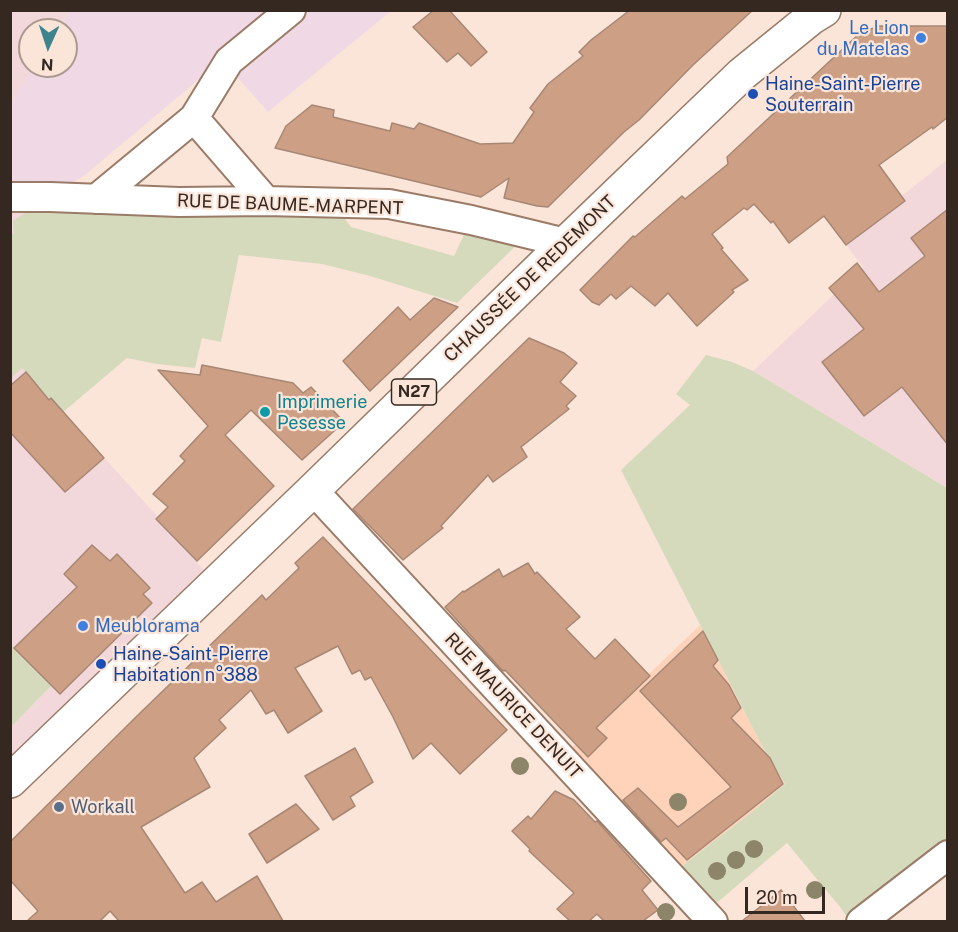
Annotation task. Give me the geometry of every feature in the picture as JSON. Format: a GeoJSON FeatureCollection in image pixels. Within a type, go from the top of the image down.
{"type":"FeatureCollection","features":[{"type":"Feature","properties":{"kind":"main road","name":"CHAUSSÉE DE REDEMONT"},"geometry":{"type":"LineString","coordinates":[[10,781],[742,74],[824,10]]}},
{"type":"Feature","properties":{"kind":"street"},"geometry":{"type":"LineString","coordinates":[[96,199],[194,118],[229,61],[291,10]]}},
{"type":"Feature","properties":{"kind":"street"},"geometry":{"type":"LineString","coordinates":[[216,81],[234,74],[308,10]]}},
{"type":"Feature","properties":{"kind":"street"},"geometry":{"type":"LineString","coordinates":[[194,118],[266,201]]}},
{"type":"Feature","properties":{"kind":"street","name":"RUE DE BAUME-MARPENT"},"geometry":{"type":"LineString","coordinates":[[10,197],[179,202],[266,201],[389,204],[471,220],[566,243]]}},
{"type":"Feature","properties":{"kind":"street","name":"RUE MAURICE DENUIT"},"geometry":{"type":"LineString","coordinates":[[313,490],[713,921]]}},
{"type":"Feature","properties":{"kind":"street"},"geometry":{"type":"LineString","coordinates":[[861,921],[948,855]]}},
{"type":"Feature","properties":{"kind":"shaded area"},"geometry":{"type":"Polygon","coordinates":[[[11,10],[69,11],[64,18],[18,18],[18,78],[27,78],[11,104],[11,10]]]}},
{"type":"Feature","properties":{"kind":"shaded area"},"geometry":{"type":"Polygon","coordinates":[[[69,11],[391,11],[268,112],[222,60],[85,175],[50,197],[11,197],[10,104],[26,78],[78,78],[78,18],[65,18],[69,11]]]}},
{"type":"Feature","properties":{"kind":"shaded area"},"geometry":{"type":"Polygon","coordinates":[[[947,160],[947,488],[753,371],[863,267],[844,242],[947,160]]]}},
{"type":"Feature","properties":{"kind":"shaded area"},"geometry":{"type":"Polygon","coordinates":[[[10,197],[50,197],[14,234],[11,234],[10,197]]]}},
{"type":"Feature","properties":{"kind":"shaded area"},"geometry":{"type":"Polygon","coordinates":[[[22,368],[216,584],[11,781],[11,727],[51,686],[11,644],[10,378],[22,368]]]}},
{"type":"Feature","properties":{"kind":"shaded area"},"geometry":{"type":"Polygon","coordinates":[[[700,625],[762,746],[785,784],[671,877],[561,758],[700,625]]]}},
{"type":"Feature","properties":{"kind":"green space"},"geometry":{"type":"Polygon","coordinates":[[[50,197],[333,203],[351,227],[454,256],[471,220],[528,234],[457,303],[322,264],[239,255],[221,342],[202,338],[195,368],[127,358],[62,413],[22,368],[11,378],[10,234],[14,234],[13,221],[50,197]]]}},
{"type":"Feature","properties":{"kind":"green space"},"geometry":{"type":"Polygon","coordinates":[[[706,355],[753,371],[947,488],[947,855],[850,921],[787,843],[705,913],[671,877],[785,784],[762,746],[621,470],[690,405],[676,394],[706,355]]]}},
{"type":"Feature","properties":{"kind":"green space"},"geometry":{"type":"Polygon","coordinates":[[[11,644],[51,686],[11,727],[11,644]]]}},
{"type":"Feature","properties":{"kind":"building"},"geometry":{"type":"Polygon","coordinates":[[[434,10],[449,10],[487,52],[471,66],[458,53],[447,62],[413,27],[434,10]]]}},
{"type":"Feature","properties":{"kind":"building"},"geometry":{"type":"Polygon","coordinates":[[[630,10],[753,10],[693,65],[548,207],[504,198],[509,178],[481,197],[275,148],[286,126],[312,105],[334,110],[333,117],[390,131],[392,123],[414,129],[419,123],[480,144],[513,143],[534,112],[530,108],[548,84],[583,56],[579,52],[591,40],[630,10]]]}},
{"type":"Feature","properties":{"kind":"building"},"geometry":{"type":"Polygon","coordinates":[[[880,26],[948,26],[948,117],[879,165],[905,201],[846,245],[824,216],[789,243],[773,221],[771,223],[754,204],[747,210],[744,208],[712,234],[723,248],[721,249],[748,280],[732,290],[734,292],[697,326],[668,293],[655,306],[631,286],[616,299],[611,294],[599,305],[592,302],[580,290],[633,236],[635,237],[682,196],[685,199],[728,164],[727,157],[861,32],[880,26]]]}},
{"type":"Feature","properties":{"kind":"building"},"geometry":{"type":"Polygon","coordinates":[[[948,209],[948,445],[902,387],[864,416],[822,362],[864,329],[829,288],[857,263],[879,292],[925,256],[911,238],[948,209]]]}},
{"type":"Feature","properties":{"kind":"building"},"geometry":{"type":"Polygon","coordinates":[[[434,298],[458,307],[370,391],[343,361],[398,307],[410,320],[434,298]]]}},
{"type":"Feature","properties":{"kind":"building"},"geometry":{"type":"Polygon","coordinates":[[[529,338],[564,353],[577,363],[560,382],[576,396],[566,406],[569,409],[521,447],[527,457],[493,482],[488,475],[441,526],[443,528],[403,560],[353,509],[529,338]]]}},
{"type":"Feature","properties":{"kind":"building"},"geometry":{"type":"Polygon","coordinates":[[[202,365],[293,383],[303,393],[311,387],[344,422],[302,460],[251,410],[225,435],[274,486],[197,561],[156,519],[168,507],[153,494],[185,461],[180,456],[208,426],[158,370],[200,375],[202,365]]]}},
{"type":"Feature","properties":{"kind":"building"},"geometry":{"type":"Polygon","coordinates":[[[26,372],[104,458],[65,492],[10,432],[10,386],[26,372]]]}},
{"type":"Feature","properties":{"kind":"building"},"geometry":{"type":"Polygon","coordinates":[[[323,537],[507,730],[460,774],[431,743],[413,759],[371,677],[365,680],[360,670],[352,674],[338,646],[295,668],[322,711],[288,733],[274,710],[266,714],[251,690],[219,720],[226,728],[194,758],[210,787],[141,827],[185,893],[202,882],[216,902],[257,876],[283,921],[119,921],[110,911],[100,921],[27,921],[38,911],[10,880],[10,842],[262,595],[266,600],[299,568],[295,563],[323,537]]]}},
{"type":"Feature","properties":{"kind":"building","name":"Meublorama"},"geometry":{"type":"Polygon","coordinates":[[[92,545],[110,561],[117,554],[150,588],[143,594],[152,603],[60,694],[14,648],[77,587],[64,574],[92,545]]]}},
{"type":"Feature","properties":{"kind":"building"},"geometry":{"type":"Polygon","coordinates":[[[528,563],[535,574],[537,572],[580,617],[566,629],[595,659],[615,639],[650,676],[596,728],[607,738],[588,757],[505,670],[502,670],[445,607],[463,591],[499,569],[503,577],[528,563]]]}},
{"type":"Feature","properties":{"kind":"building"},"geometry":{"type":"Polygon","coordinates":[[[703,631],[718,660],[713,666],[729,685],[741,708],[731,718],[770,758],[783,784],[687,860],[666,838],[661,842],[623,800],[638,788],[678,827],[731,787],[640,691],[703,631]]]}},
{"type":"Feature","properties":{"kind":"building"},"geometry":{"type":"Polygon","coordinates":[[[355,748],[373,782],[350,797],[355,806],[333,820],[305,776],[355,748]]]}},
{"type":"Feature","properties":{"kind":"building"},"geometry":{"type":"Polygon","coordinates":[[[555,791],[574,800],[595,822],[597,821],[651,881],[642,890],[658,910],[643,921],[604,921],[597,914],[589,921],[570,921],[557,909],[574,893],[529,851],[530,849],[512,831],[528,816],[531,819],[555,791]]]}},
{"type":"Feature","properties":{"kind":"building"},"geometry":{"type":"Polygon","coordinates":[[[296,804],[319,829],[267,863],[249,834],[296,804]]]}},
{"type":"Feature","properties":{"kind":"building"},"geometry":{"type":"Polygon","coordinates":[[[781,890],[805,921],[742,921],[765,903],[781,890]]]}},
{"type":"Feature","properties":{"kind":"place","name":"Le Lion du Matelas"},"geometry":{"type":"Point","coordinates":[921,38]}},
{"type":"Feature","properties":{"kind":"place","name":"Haine-Saint-Pierre Souterrain"},"geometry":{"type":"Point","coordinates":[753,94]}},
{"type":"Feature","properties":{"kind":"place","name":"Imprimerie Pesesse"},"geometry":{"type":"Point","coordinates":[265,412]}},
{"type":"Feature","properties":{"kind":"place","name":"Meublorama"},"geometry":{"type":"Point","coordinates":[83,626]}},
{"type":"Feature","properties":{"kind":"place","name":"Haine-Saint-Pierre Habitation n°388"},"geometry":{"type":"Point","coordinates":[101,664]}},
{"type":"Feature","properties":{"kind":"place","name":"Workall"},"geometry":{"type":"Point","coordinates":[59,807]}}]}
